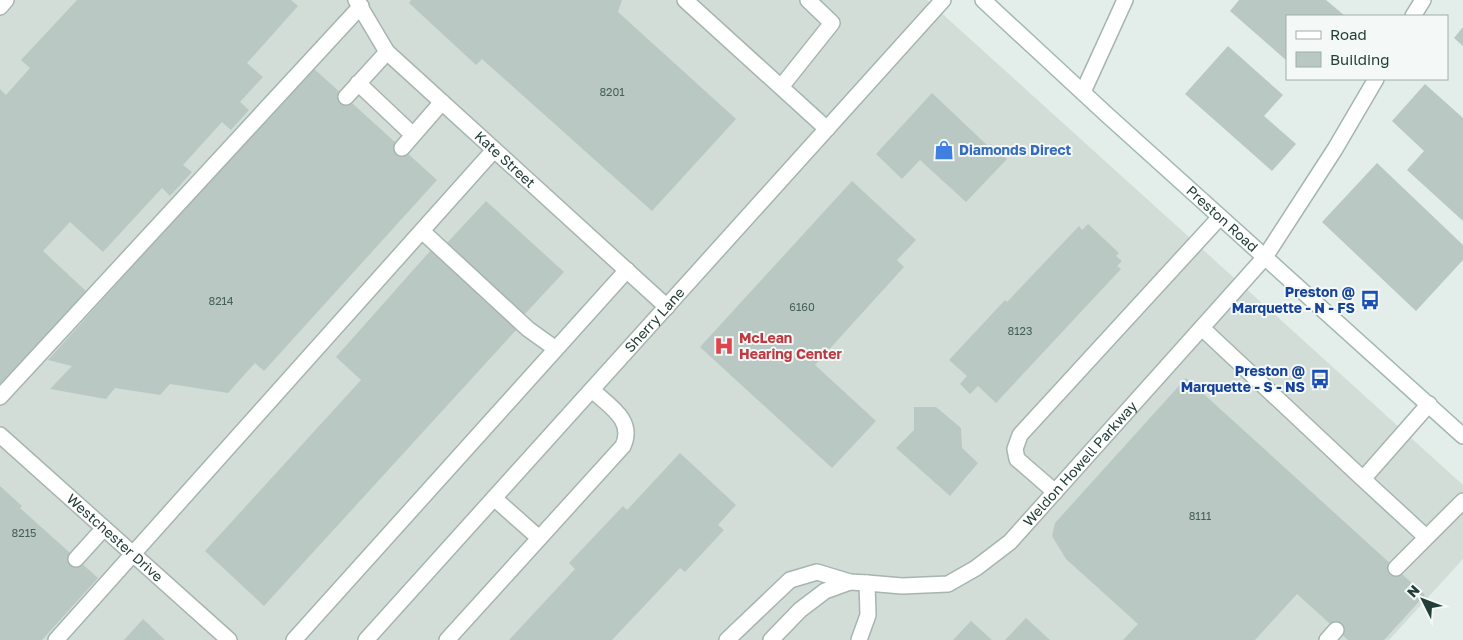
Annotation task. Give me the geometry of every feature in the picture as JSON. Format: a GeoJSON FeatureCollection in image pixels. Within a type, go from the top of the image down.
{"type":"FeatureCollection","features":[{"type":"Feature","properties":{"kind":"street"},"geometry":{"type":"LineString","coordinates":[[0,7],[6,0]]}},
{"type":"Feature","properties":{"kind":"street"},"geometry":{"type":"LineString","coordinates":[[685,0],[827,129]]}},
{"type":"Feature","properties":{"kind":"street"},"geometry":{"type":"LineString","coordinates":[[781,87],[832,23],[808,0]]}},
{"type":"Feature","properties":{"kind":"street","name":"Sherry Lane"},"geometry":{"type":"LineString","coordinates":[[366,640],[943,0]]}},
{"type":"Feature","properties":{"kind":"street","name":"Preston Road"},"geometry":{"type":"LineString","coordinates":[[983,0],[1463,436]]}},
{"type":"Feature","properties":{"kind":"street"},"geometry":{"type":"LineString","coordinates":[[1083,92],[1125,0]]}},
{"type":"Feature","properties":{"kind":"street"},"geometry":{"type":"LineString","coordinates":[[1414,15],[1423,0]]}},
{"type":"Feature","properties":{"kind":"street"},"geometry":{"type":"LineString","coordinates":[[0,397],[358,3]]}},
{"type":"Feature","properties":{"kind":"street","name":"Kate Street"},"geometry":{"type":"LineString","coordinates":[[358,3],[387,52],[667,306]]}},
{"type":"Feature","properties":{"kind":"street"},"geometry":{"type":"LineString","coordinates":[[346,97],[387,52]]}},
{"type":"Feature","properties":{"kind":"street","name":"Weldon Howell Parkway"},"geometry":{"type":"LineString","coordinates":[[727,640],[790,580],[817,572],[850,582],[902,586],[948,584],[976,568],[1010,542],[1265,258],[1375,80]]}},
{"type":"Feature","properties":{"kind":"street"},"geometry":{"type":"LineString","coordinates":[[358,83],[413,135]]}},
{"type":"Feature","properties":{"kind":"street"},"geometry":{"type":"LineString","coordinates":[[402,148],[442,102]]}},
{"type":"Feature","properties":{"kind":"street"},"geometry":{"type":"LineString","coordinates":[[56,640],[494,150]]}},
{"type":"Feature","properties":{"kind":"street"},"geometry":{"type":"LineString","coordinates":[[1055,492],[1017,458],[1014,449],[1020,435],[1220,217]]}},
{"type":"Feature","properties":{"kind":"street"},"geometry":{"type":"LineString","coordinates":[[422,231],[528,329],[556,349]]}},
{"type":"Feature","properties":{"kind":"street"},"geometry":{"type":"LineString","coordinates":[[294,640],[627,270]]}},
{"type":"Feature","properties":{"kind":"street"},"geometry":{"type":"LineString","coordinates":[[1202,328],[1426,537]]}},
{"type":"Feature","properties":{"kind":"street"},"geometry":{"type":"LineString","coordinates":[[447,640],[622,446],[627,437],[624,421],[592,390]]}},
{"type":"Feature","properties":{"kind":"street"},"geometry":{"type":"LineString","coordinates":[[1362,478],[1429,404]]}},
{"type":"Feature","properties":{"kind":"street","name":"Westchester Drive"},"geometry":{"type":"LineString","coordinates":[[0,435],[229,640]]}},
{"type":"Feature","properties":{"kind":"street"},"geometry":{"type":"LineString","coordinates":[[494,498],[539,538]]}},
{"type":"Feature","properties":{"kind":"street"},"geometry":{"type":"LineString","coordinates":[[1396,568],[1463,501]]}},
{"type":"Feature","properties":{"kind":"street"},"geometry":{"type":"LineString","coordinates":[[76,559],[104,528]]}},
{"type":"Feature","properties":{"kind":"street","name":"Weldon Howell Parkway"},"geometry":{"type":"LineString","coordinates":[[771,640],[807,605],[825,591],[850,582]]}},
{"type":"Feature","properties":{"kind":"street"},"geometry":{"type":"LineString","coordinates":[[859,640],[868,616],[867,583]]}},
{"type":"Feature","properties":{"kind":"shaded area"},"geometry":{"type":"Polygon","coordinates":[[[0,0],[927,0],[1463,485],[1463,559],[1389,640],[0,640],[0,0]]]}},
{"type":"Feature","properties":{"kind":"building"},"geometry":{"type":"Polygon","coordinates":[[[77,0],[291,0],[298,6],[247,63],[263,77],[240,102],[249,110],[231,130],[222,122],[183,165],[192,172],[170,196],[162,188],[103,252],[70,222],[43,251],[86,291],[0,386],[0,89],[6,95],[30,68],[21,60],[77,0]]]}},
{"type":"Feature","properties":{"kind":"building"},"geometry":{"type":"Polygon","coordinates":[[[411,0],[622,0],[618,12],[736,119],[652,211],[482,59],[476,65],[409,3],[411,0]]]}},
{"type":"Feature","properties":{"kind":"building"},"geometry":{"type":"Polygon","coordinates":[[[1239,0],[1326,0],[1344,15],[1286,15],[1286,60],[1230,11],[1239,0]]]}},
{"type":"Feature","properties":{"kind":"building"},"geometry":{"type":"Polygon","coordinates":[[[1463,27],[1463,46],[1454,38],[1463,27]]]}},
{"type":"Feature","properties":{"kind":"building"},"geometry":{"type":"Polygon","coordinates":[[[1228,46],[1283,95],[1264,116],[1296,144],[1272,171],[1185,94],[1228,46]]]}},
{"type":"Feature","properties":{"kind":"building"},"geometry":{"type":"Polygon","coordinates":[[[312,67],[437,180],[264,371],[255,363],[228,393],[170,384],[160,395],[115,388],[106,399],[50,389],[72,366],[48,360],[312,67]]]}},
{"type":"Feature","properties":{"kind":"building"},"geometry":{"type":"Polygon","coordinates":[[[1425,84],[1463,118],[1463,221],[1407,170],[1424,151],[1392,121],[1425,84]]]}},
{"type":"Feature","properties":{"kind":"building"},"geometry":{"type":"Polygon","coordinates":[[[932,93],[988,146],[991,144],[1007,159],[966,202],[920,160],[902,179],[876,154],[932,93]]]}},
{"type":"Feature","properties":{"kind":"building"},"geometry":{"type":"Polygon","coordinates":[[[1377,163],[1463,245],[1463,260],[1416,311],[1322,222],[1377,163]]]}},
{"type":"Feature","properties":{"kind":"building"},"geometry":{"type":"Polygon","coordinates":[[[852,181],[916,240],[897,260],[904,267],[815,365],[876,421],[832,468],[700,347],[852,181]]]}},
{"type":"Feature","properties":{"kind":"building"},"geometry":{"type":"Polygon","coordinates":[[[486,201],[564,272],[524,315],[446,244],[486,201]]]}},
{"type":"Feature","properties":{"kind":"building"},"geometry":{"type":"Polygon","coordinates":[[[1088,224],[1119,253],[1116,256],[1122,261],[1117,266],[1121,269],[996,403],[978,386],[970,394],[960,384],[967,376],[949,360],[1005,300],[1007,302],[1079,226],[1082,230],[1088,224]]]}},
{"type":"Feature","properties":{"kind":"building"},"geometry":{"type":"Polygon","coordinates":[[[431,250],[517,329],[264,606],[205,551],[361,380],[336,357],[431,250]]]}},
{"type":"Feature","properties":{"kind":"building"},"geometry":{"type":"Polygon","coordinates":[[[1186,378],[1425,595],[1384,640],[1348,640],[1297,594],[1255,640],[1123,640],[1138,624],[1066,559],[1052,536],[1055,523],[1186,378]]]}},
{"type":"Feature","properties":{"kind":"building"},"geometry":{"type":"Polygon","coordinates":[[[914,407],[936,407],[961,428],[962,448],[978,463],[950,496],[896,448],[914,430],[914,407]]]}},
{"type":"Feature","properties":{"kind":"building"},"geometry":{"type":"Polygon","coordinates":[[[680,453],[736,505],[718,525],[724,530],[685,572],[680,568],[612,640],[509,640],[575,569],[569,563],[623,506],[627,510],[680,453]]]}},
{"type":"Feature","properties":{"kind":"building"},"geometry":{"type":"Polygon","coordinates":[[[0,486],[22,506],[20,508],[98,578],[42,640],[0,640],[0,486]]]}},
{"type":"Feature","properties":{"kind":"building"},"geometry":{"type":"Polygon","coordinates":[[[1026,618],[1050,640],[1005,640],[1026,618]]]}},
{"type":"Feature","properties":{"kind":"building"},"geometry":{"type":"Polygon","coordinates":[[[143,619],[165,640],[124,640],[143,619]]]}},
{"type":"Feature","properties":{"kind":"building"},"geometry":{"type":"Polygon","coordinates":[[[971,621],[992,640],[953,640],[971,621]]]}},
{"type":"Feature","properties":{"kind":"place","name":"Diamonds Direct"},"geometry":{"type":"Point","coordinates":[944,150]}},
{"type":"Feature","properties":{"kind":"place","name":"Preston @ Marquette - N - FS"},"geometry":{"type":"Point","coordinates":[1370,300]}},
{"type":"Feature","properties":{"kind":"place","name":"McLean Hearing Center"},"geometry":{"type":"Point","coordinates":[724,346]}},
{"type":"Feature","properties":{"kind":"place","name":"Preston @ Marquette - S - NS"},"geometry":{"type":"Point","coordinates":[1320,379]}}]}
